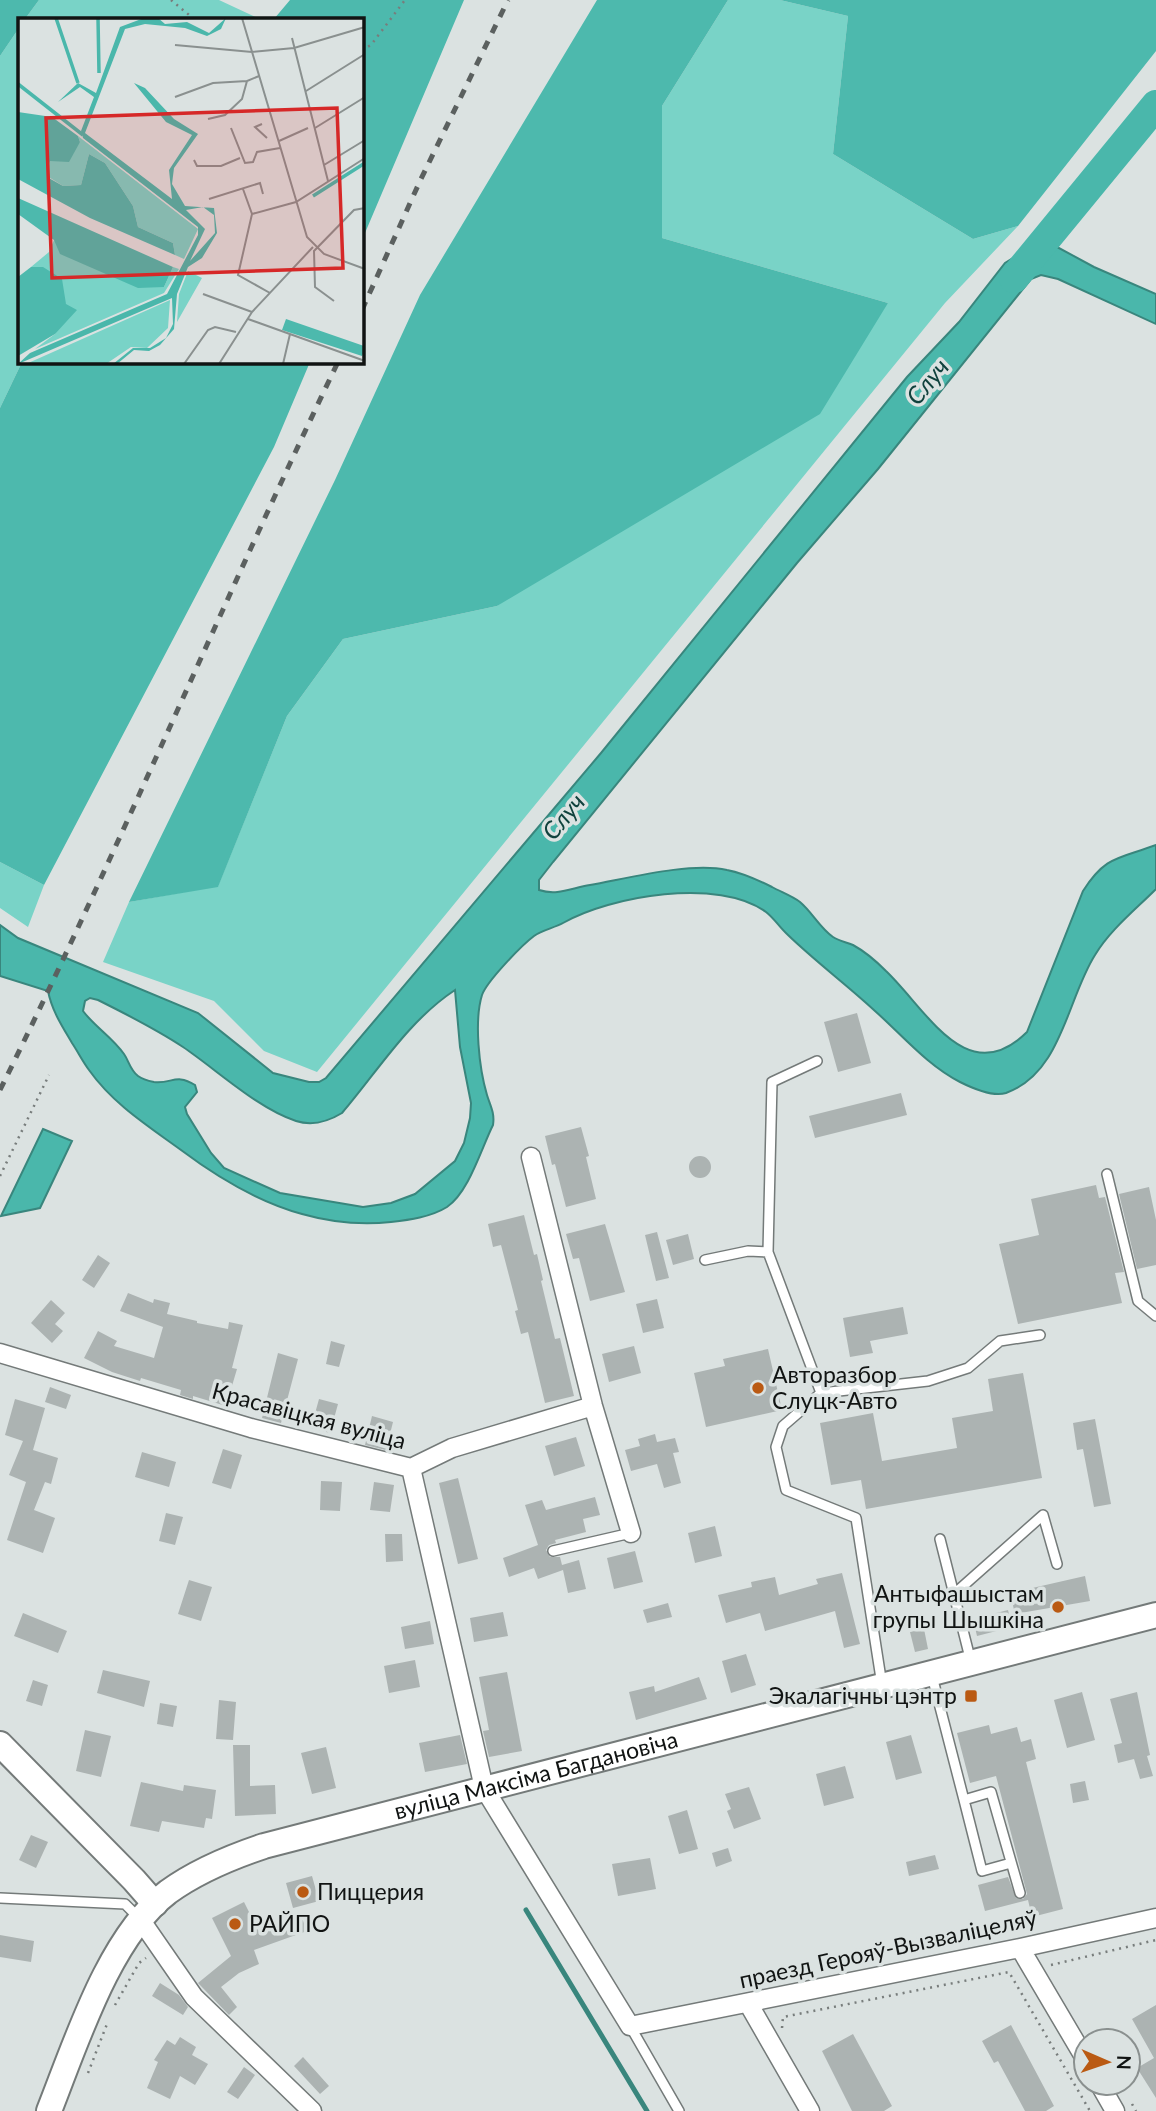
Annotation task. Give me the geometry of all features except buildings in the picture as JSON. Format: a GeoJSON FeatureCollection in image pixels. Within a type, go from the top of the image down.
{"type":"FeatureCollection","features":[{"type":"Feature","properties":{"kind":"main road","name":"вуліца Максіма Багдановіча"},"geometry":{"type":"LineString","coordinates":[[49,2111],[105,1976],[148,1912],[169,1892],[200,1873],[241,1854],[484,1788],[1156,1615]]}},
{"type":"Feature","properties":{"kind":"main road"},"geometry":{"type":"LineString","coordinates":[[0,1744],[134,1880],[148,1912]]}},
{"type":"Feature","properties":{"kind":"street"},"geometry":{"type":"LineString","coordinates":[[531,1157],[593,1406],[631,1533]]}},
{"type":"Feature","properties":{"kind":"street","name":"Красавіцкая вуліца"},"geometry":{"type":"LineString","coordinates":[[0,1353],[251,1428],[411,1468],[484,1788],[630,2026]]}},
{"type":"Feature","properties":{"kind":"street"},"geometry":{"type":"LineString","coordinates":[[411,1468],[452,1448],[593,1406]]}},
{"type":"Feature","properties":{"kind":"street"},"geometry":{"type":"LineString","coordinates":[[148,1912],[160,1948],[194,1997],[312,2111]]}},
{"type":"Feature","properties":{"kind":"street","name":"праезд Герояў-Вызваліцеляў"},"geometry":{"type":"LineString","coordinates":[[630,2026],[1156,1918]]}},
{"type":"Feature","properties":{"kind":"street"},"geometry":{"type":"LineString","coordinates":[[1020,1948],[1072,2036]]}},
{"type":"Feature","properties":{"kind":"street"},"geometry":{"type":"LineString","coordinates":[[748,2003],[810,2111]]}},
{"type":"Feature","properties":{"kind":"lane"},"geometry":{"type":"LineString","coordinates":[[817,1061],[772,1082],[768,1252],[821,1393]]}},
{"type":"Feature","properties":{"kind":"lane"},"geometry":{"type":"LineString","coordinates":[[1107,1174],[1138,1301],[1156,1316]]}},
{"type":"Feature","properties":{"kind":"lane"},"geometry":{"type":"LineString","coordinates":[[705,1260],[748,1251],[768,1252]]}},
{"type":"Feature","properties":{"kind":"lane"},"geometry":{"type":"LineString","coordinates":[[882,1686],[856,1518],[786,1490],[776,1447],[783,1426],[821,1393],[928,1381],[968,1368],[1000,1341],[1040,1335]]}},
{"type":"Feature","properties":{"kind":"lane"},"geometry":{"type":"LineString","coordinates":[[954,1594],[1043,1515],[1057,1564]]}},
{"type":"Feature","properties":{"kind":"lane"},"geometry":{"type":"LineString","coordinates":[[553,1551],[631,1533]]}},
{"type":"Feature","properties":{"kind":"lane"},"geometry":{"type":"LineString","coordinates":[[940,1539],[971,1664]]}},
{"type":"Feature","properties":{"kind":"lane"},"geometry":{"type":"LineString","coordinates":[[931,1674],[982,1871],[1011,1863]]}},
{"type":"Feature","properties":{"kind":"lane"},"geometry":{"type":"LineString","coordinates":[[964,1800],[991,1792],[1020,1893]]}},
{"type":"Feature","properties":{"kind":"lane"},"geometry":{"type":"LineString","coordinates":[[0,1898],[125,1904],[148,1912]]}},
{"type":"Feature","properties":{"kind":"lane"},"geometry":{"type":"LineString","coordinates":[[630,2026],[679,2111]]}},
{"type":"Feature","properties":{"kind":"path"},"geometry":{"type":"LineString","coordinates":[[172,0],[193,18]]}},
{"type":"Feature","properties":{"kind":"path"},"geometry":{"type":"LineString","coordinates":[[364,49],[370,45],[405,0]]}},
{"type":"Feature","properties":{"kind":"path"},"geometry":{"type":"LineString","coordinates":[[0,1176],[49,1074]]}},
{"type":"Feature","properties":{"kind":"path"},"geometry":{"type":"LineString","coordinates":[[1051,1965],[1156,1940]]}},
{"type":"Feature","properties":{"kind":"path"},"geometry":{"type":"LineString","coordinates":[[114,2007],[139,1963],[160,1948]]}},
{"type":"Feature","properties":{"kind":"path"},"geometry":{"type":"LineString","coordinates":[[782,2030],[783,2017],[1009,1972],[1090,2111]]}},
{"type":"Feature","properties":{"kind":"path"},"geometry":{"type":"LineString","coordinates":[[88,2072],[109,2020]]}},
{"type":"Feature","properties":{"kind":"green space"},"geometry":{"type":"Polygon","coordinates":[[[39,0],[219,0],[258,18],[26,18],[39,0]]]}},
{"type":"Feature","properties":{"kind":"green space"},"geometry":{"type":"Polygon","coordinates":[[[728,0],[780,0],[848,16],[833,154],[973,239],[1018,226],[945,303],[317,1072],[264,1051],[214,1001],[103,962],[129,902],[218,886],[287,716],[343,639],[497,606],[888,303],[662,238],[662,106],[728,0]]]}},
{"type":"Feature","properties":{"kind":"green space"},"geometry":{"type":"Polygon","coordinates":[[[18,29],[18,364],[21,364],[0,408],[0,56],[18,29]]]}},
{"type":"Feature","properties":{"kind":"green space"},"geometry":{"type":"Polygon","coordinates":[[[0,862],[44,885],[28,927],[0,908],[0,862]]]}},
{"type":"Feature","properties":{"kind":"shaded area"},"geometry":{"type":"Polygon","coordinates":[[[0,0],[39,0],[26,18],[18,18],[18,29],[0,56],[0,0]]]}},
{"type":"Feature","properties":{"kind":"shaded area"},"geometry":{"type":"Polygon","coordinates":[[[290,0],[464,0],[364,235],[364,18],[275,18],[290,0]]]}},
{"type":"Feature","properties":{"kind":"shaded area"},"geometry":{"type":"Polygon","coordinates":[[[597,0],[728,0],[662,106],[662,238],[888,303],[820,414],[497,606],[343,639],[287,716],[218,887],[129,902],[335,480],[420,295],[597,0]]]}},
{"type":"Feature","properties":{"kind":"shaded area"},"geometry":{"type":"Polygon","coordinates":[[[780,0],[1156,0],[1156,51],[1018,226],[973,239],[833,154],[848,16],[780,0]]]}},
{"type":"Feature","properties":{"kind":"shaded area"},"geometry":{"type":"Polygon","coordinates":[[[21,364],[309,364],[274,447],[44,885],[0,862],[0,408],[21,364]]]}},
{"type":"Feature","properties":{"kind":"water"},"geometry":{"type":"Polygon","coordinates":[[[1034,245],[1059,248],[1094,267],[1156,294],[1156,324],[1058,279],[1041,275],[1031,279],[878,469],[797,563],[553,862],[539,880],[539,890],[558,892],[678,869],[712,868],[745,875],[800,902],[833,937],[857,947],[879,964],[949,1038],[967,1049],[985,1053],[1005,1048],[1027,1032],[1083,891],[1091,879],[1106,864],[1156,845],[1156,889],[1101,946],[1085,973],[1051,1052],[1040,1069],[1025,1083],[1006,1093],[995,1094],[970,1087],[948,1075],[926,1059],[799,945],[769,914],[746,901],[721,895],[694,893],[635,898],[583,913],[537,934],[514,955],[485,989],[478,1018],[478,1045],[484,1084],[493,1113],[493,1125],[468,1181],[455,1200],[447,1207],[427,1216],[380,1223],[346,1222],[313,1217],[270,1203],[238,1188],[195,1160],[132,1114],[98,1082],[61,1024],[48,991],[0,976],[0,925],[18,938],[198,1013],[273,1073],[309,1082],[319,1082],[326,1078],[601,753],[907,377],[959,322],[1005,263],[1034,245]],[[455,990],[438,1002],[408,1031],[342,1113],[320,1122],[308,1123],[296,1121],[267,1107],[183,1047],[98,1000],[90,998],[85,1001],[83,1011],[119,1048],[133,1071],[140,1077],[154,1082],[178,1079],[195,1085],[197,1092],[185,1107],[187,1114],[211,1153],[224,1168],[280,1193],[363,1207],[391,1203],[415,1194],[455,1161],[464,1143],[471,1103],[460,1047],[455,990]]]}},
{"type":"Feature","properties":{"kind":"water"},"geometry":{"type":"Polygon","coordinates":[[[43,1129],[72,1141],[40,1208],[1,1216],[43,1129]]]}},
{"type":"Feature","properties":{"kind":"waterway","name":"Случ"},"geometry":{"type":"LineString","coordinates":[[1014,278],[1156,105]]}},
{"type":"Feature","properties":{"kind":"waterway"},"geometry":{"type":"LineString","coordinates":[[526,1910],[647,2111]]}},
{"type":"Feature","properties":{"kind":"railway"},"geometry":{"type":"LineString","coordinates":[[364,306],[420,181],[508,0]]}},
{"type":"Feature","properties":{"kind":"railway"},"geometry":{"type":"LineString","coordinates":[[0,1090],[87,909],[337,364]]}},
{"type":"Feature","properties":{"kind":"place","name":"Авторазбор Слуцк-Авто"},"geometry":{"type":"Point","coordinates":[758,1388]}},
{"type":"Feature","properties":{"kind":"place","name":"Антыфашыстам групы Шышкіна"},"geometry":{"type":"Point","coordinates":[1058,1607]}},
{"type":"Feature","properties":{"kind":"place","name":"Экалагічны цэнтр"},"geometry":{"type":"Point","coordinates":[971,1696]}},
{"type":"Feature","properties":{"kind":"place","name":"Пиццерия"},"geometry":{"type":"Point","coordinates":[303,1892]}},
{"type":"Feature","properties":{"kind":"place","name":"РАЙПО"},"geometry":{"type":"Point","coordinates":[235,1924]}}]}
